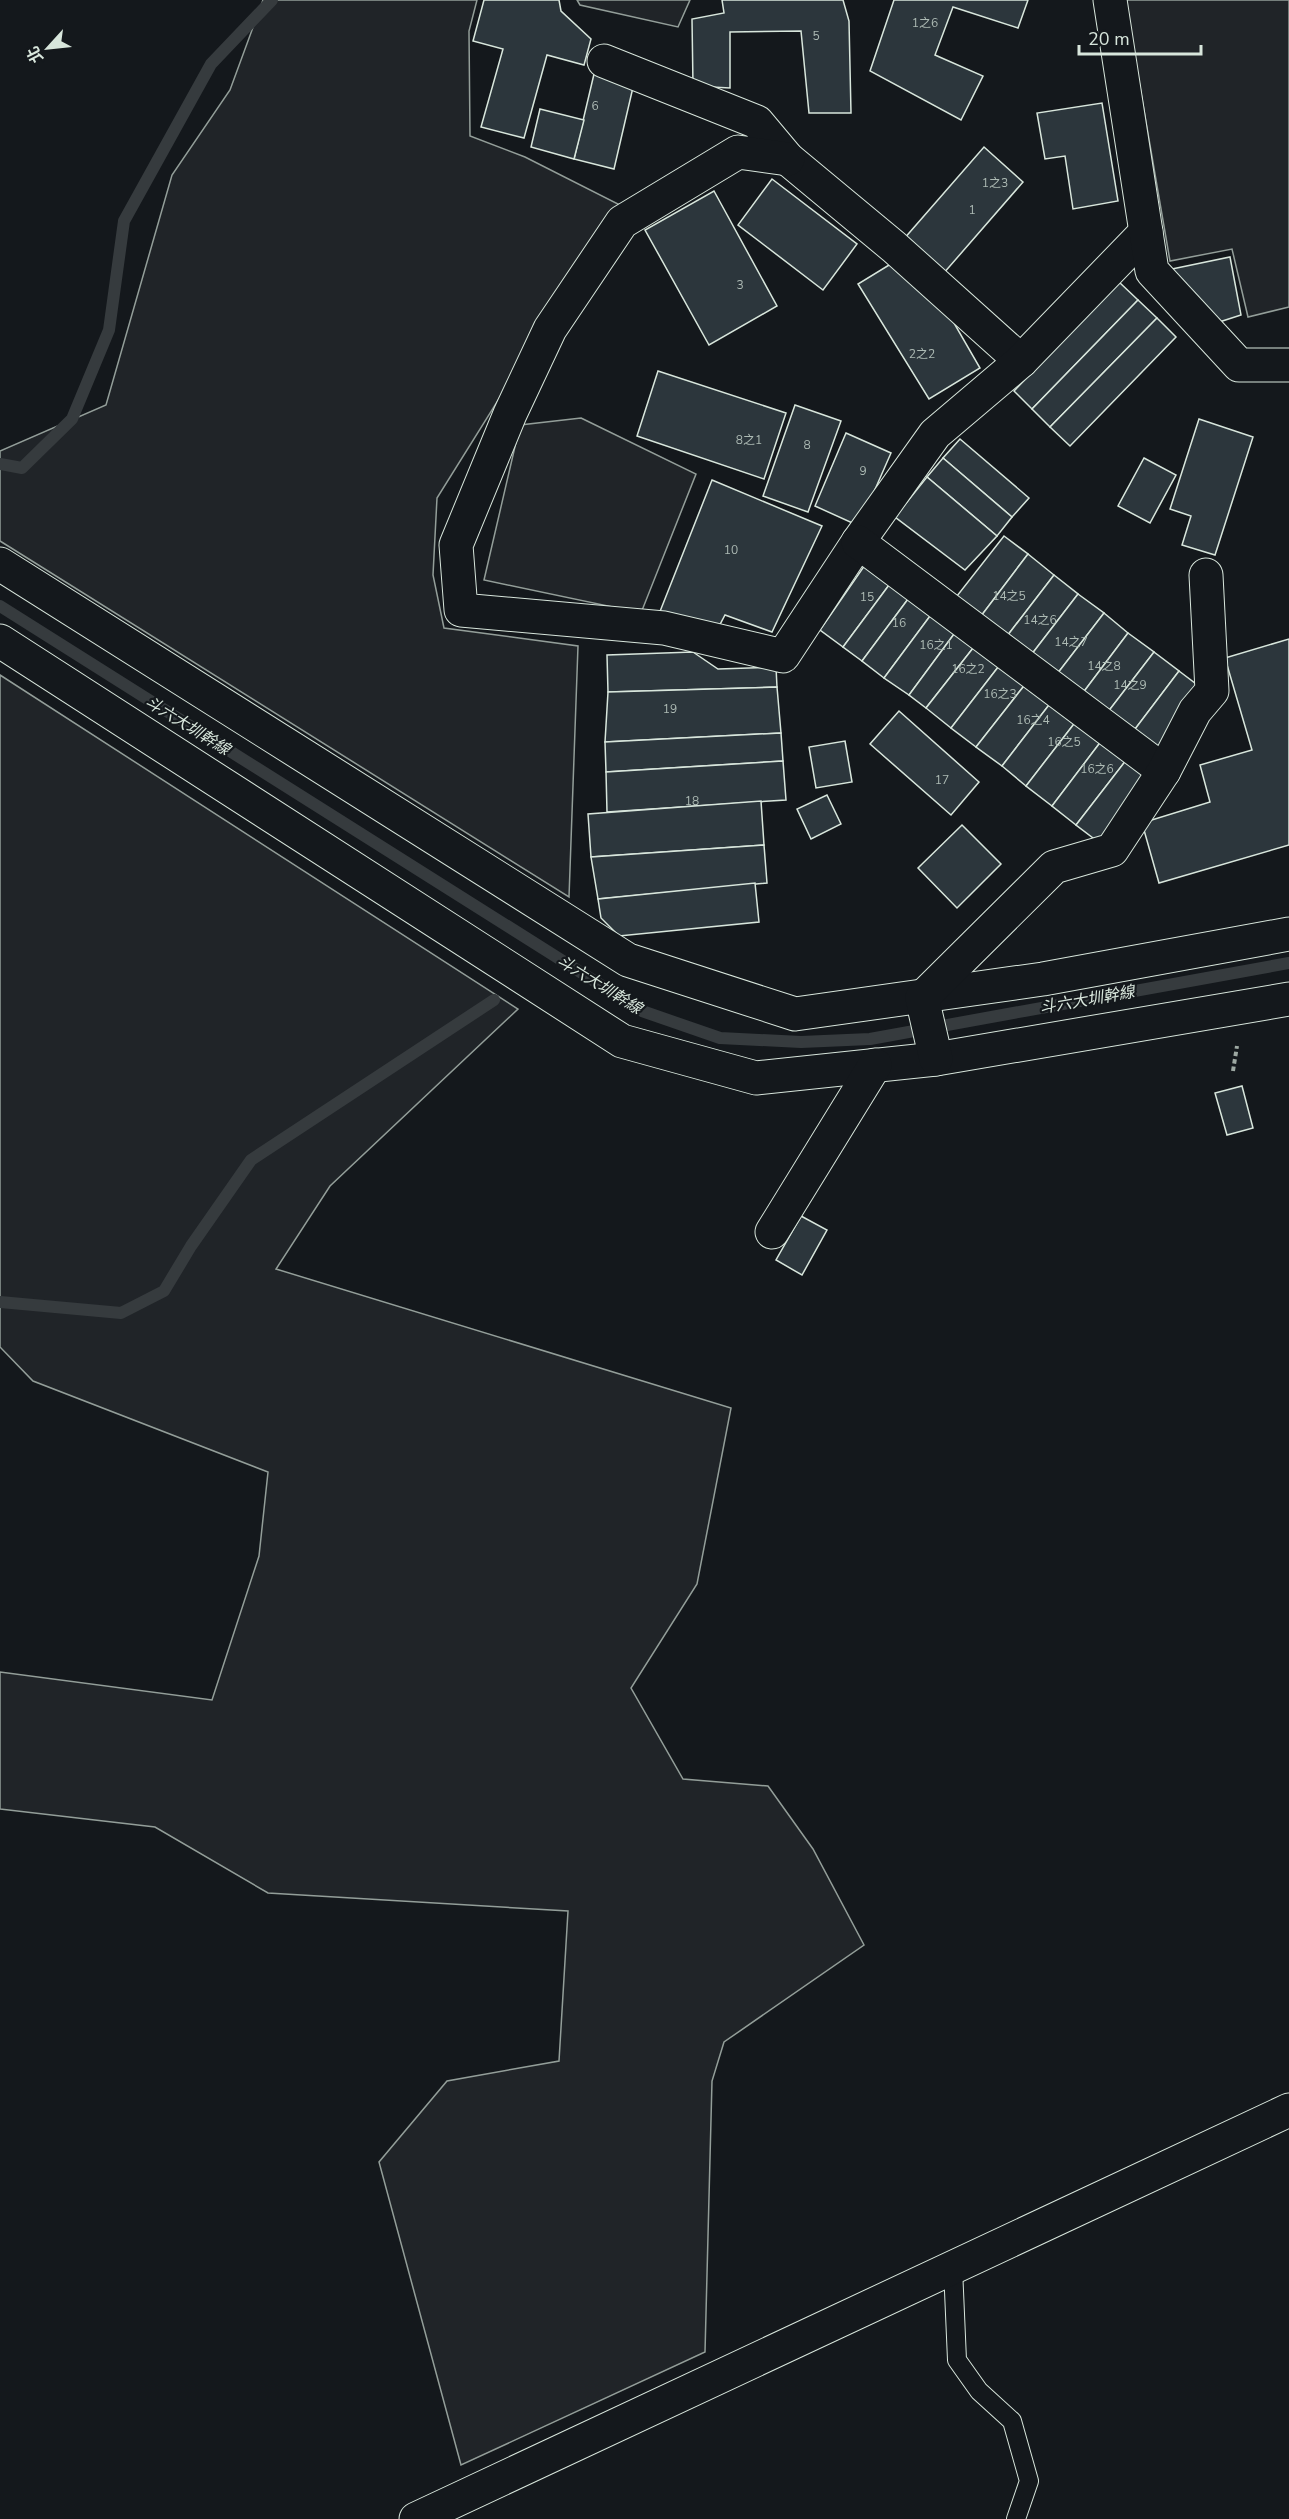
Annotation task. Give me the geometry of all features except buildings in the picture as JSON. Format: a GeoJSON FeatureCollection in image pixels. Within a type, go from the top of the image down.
{"type":"FeatureCollection","features":[{"type":"Feature","properties":{"kind":"street"},"geometry":{"type":"LineString","coordinates":[[1110,0],[1152,271],[1239,365],[1289,365]]}},
{"type":"Feature","properties":{"kind":"street"},"geometry":{"type":"LineString","coordinates":[[604,61],[757,122],[788,159],[894,247],[1021,361]]}},
{"type":"Feature","properties":{"kind":"street"},"geometry":{"type":"LineString","coordinates":[[788,159],[738,152],[622,222],[550,329],[510,414],[456,545],[461,610],[664,628],[783,656],[858,542],[935,434],[1021,361],[1146,232]]}},
{"type":"Feature","properties":{"kind":"street"},"geometry":{"type":"LineString","coordinates":[[858,542],[1164,771]]}},
{"type":"Feature","properties":{"kind":"street"},"geometry":{"type":"LineString","coordinates":[[0,564],[628,960],[795,1014],[1044,980],[1289,934]]}},
{"type":"Feature","properties":{"kind":"street"},"geometry":{"type":"LineString","coordinates":[[922,998],[1054,867],[1112,850],[1164,771],[1195,711],[1212,692],[1206,575]]}},
{"type":"Feature","properties":{"kind":"street"},"geometry":{"type":"LineString","coordinates":[[0,641],[622,1041],[756,1078],[936,1059],[1289,999]]}},
{"type":"Feature","properties":{"kind":"street"},"geometry":{"type":"LineString","coordinates":[[922,998],[936,1059]]}},
{"type":"Feature","properties":{"kind":"street"},"geometry":{"type":"LineString","coordinates":[[772,1232],[875,1065]]}},
{"type":"Feature","properties":{"kind":"street"},"geometry":{"type":"LineString","coordinates":[[416,2519],[1289,2110]]}},
{"type":"Feature","properties":{"kind":"lane"},"geometry":{"type":"LineString","coordinates":[[952,2268],[957,2360],[979,2391],[1011,2421],[1029,2481],[1016,2519]]}},
{"type":"Feature","properties":{"kind":"shaded area"},"geometry":{"type":"Polygon","coordinates":[[[263,0],[477,0],[469,31],[470,136],[525,157],[620,205],[437,498],[433,575],[444,628],[578,646],[569,897],[0,541],[0,451],[106,405],[172,175],[230,90],[263,0]]]}},
{"type":"Feature","properties":{"kind":"shaded area"},"geometry":{"type":"Polygon","coordinates":[[[577,0],[690,0],[678,27],[580,5],[577,0]]]}},
{"type":"Feature","properties":{"kind":"shaded area"},"geometry":{"type":"Polygon","coordinates":[[[1125,0],[1289,0],[1289,307],[1248,317],[1232,249],[1170,261],[1125,0]]]}},
{"type":"Feature","properties":{"kind":"shaded area"},"geometry":{"type":"Polygon","coordinates":[[[581,418],[696,474],[641,613],[484,580],[520,425],[581,418]]]}},
{"type":"Feature","properties":{"kind":"shaded area"},"geometry":{"type":"Polygon","coordinates":[[[0,675],[518,1009],[330,1186],[276,1269],[731,1408],[697,1584],[631,1688],[683,1779],[768,1786],[813,1849],[864,1945],[724,2042],[712,2081],[705,2352],[461,2465],[379,2162],[447,2081],[559,2061],[568,1911],[268,1893],[155,1827],[0,1809],[0,1672],[212,1700],[259,1556],[268,1472],[33,1381],[0,1347],[0,675]]]}},
{"type":"Feature","properties":{"kind":"waterway"},"geometry":{"type":"LineString","coordinates":[[0,464],[22,468],[72,419],[109,330],[124,221],[211,64],[272,0]]}},
{"type":"Feature","properties":{"kind":"waterway","name":"斗六大圳幹線"},"geometry":{"type":"LineString","coordinates":[[0,606],[642,1011],[720,1038],[801,1042],[870,1039],[1289,963]]}},
{"type":"Feature","properties":{"kind":"waterway"},"geometry":{"type":"LineString","coordinates":[[0,1302],[121,1313],[164,1291],[191,1246],[251,1160],[494,1000]]}}]}
